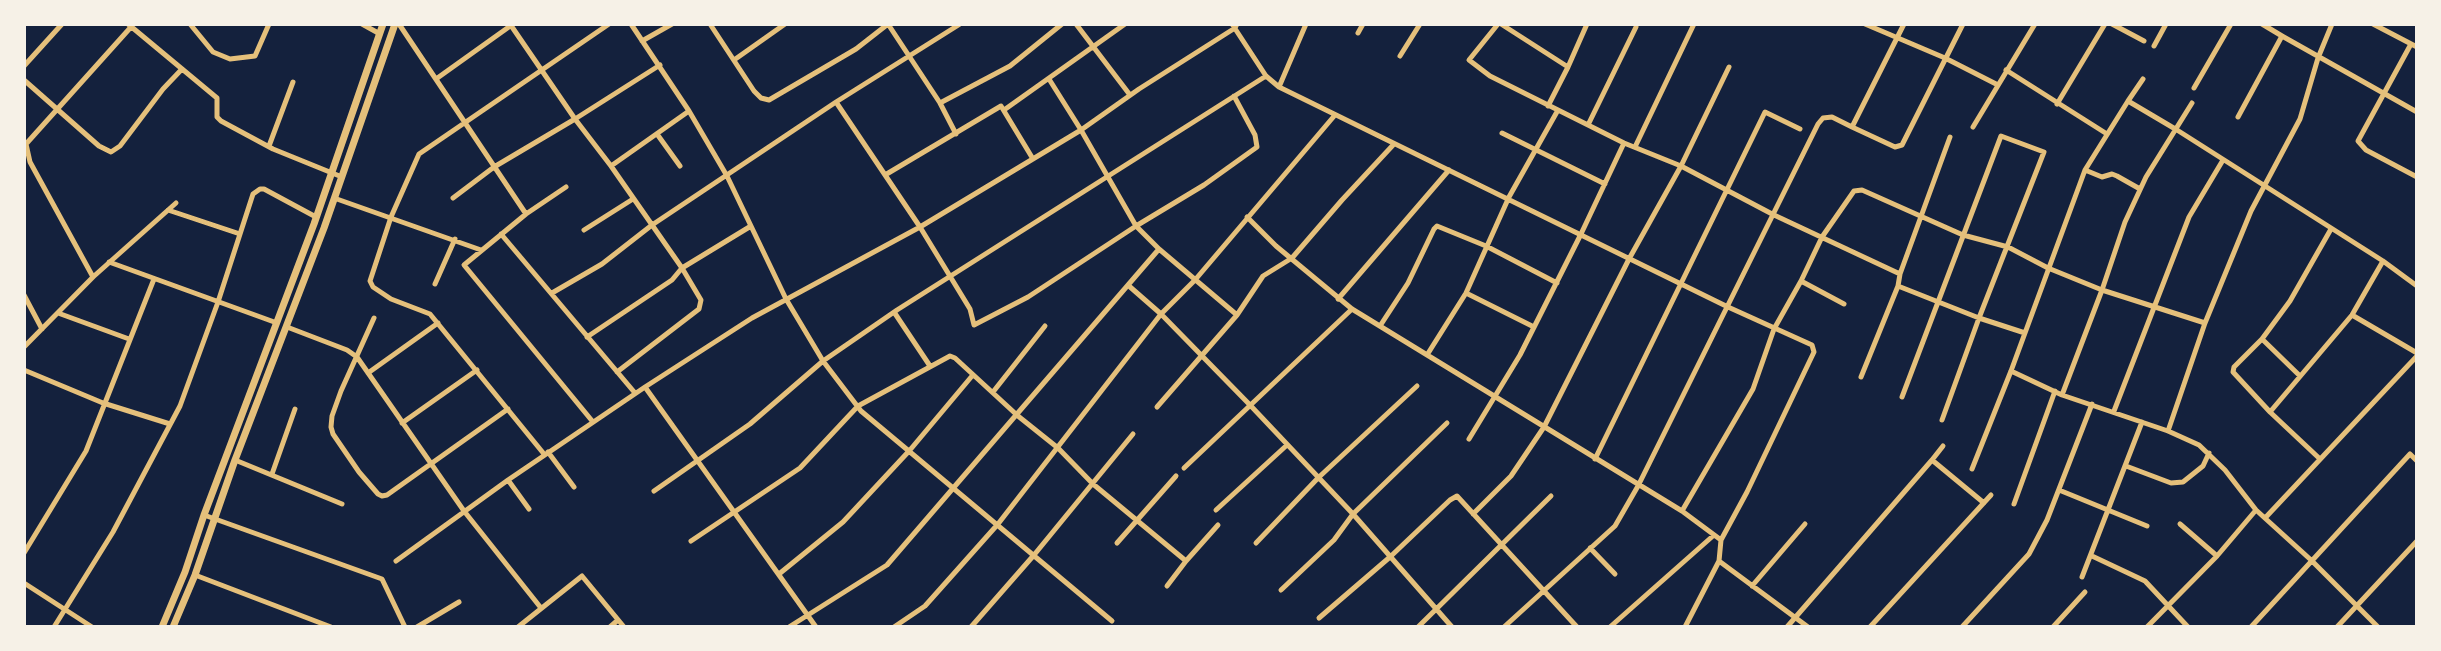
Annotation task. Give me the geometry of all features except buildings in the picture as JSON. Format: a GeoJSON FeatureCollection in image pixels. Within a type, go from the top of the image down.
{"type":"FeatureCollection","features":[{"type":"Feature","properties":{"kind":"street"},"geometry":{"type":"LineString","coordinates":[[24,66],[62,24]]}},
{"type":"Feature","properties":{"kind":"street"},"geometry":{"type":"LineString","coordinates":[[190,24],[213,52],[230,59],[255,56],[268,24]]}},
{"type":"Feature","properties":{"kind":"street"},"geometry":{"type":"LineString","coordinates":[[362,24],[380,34]]}},
{"type":"Feature","properties":{"kind":"street"},"geometry":{"type":"LineString","coordinates":[[162,627],[185,572],[204,515],[332,174],[383,24]]}},
{"type":"Feature","properties":{"kind":"street"},"geometry":{"type":"LineString","coordinates":[[397,24],[526,214]]}},
{"type":"Feature","properties":{"kind":"street"},"geometry":{"type":"LineString","coordinates":[[173,627],[195,576],[235,460],[287,327],[397,24]]}},
{"type":"Feature","properties":{"kind":"street"},"geometry":{"type":"LineString","coordinates":[[436,79],[511,24],[575,119],[611,166],[682,268],[701,300],[699,309],[617,372]]}},
{"type":"Feature","properties":{"kind":"street"},"geometry":{"type":"LineString","coordinates":[[574,487],[430,314],[391,299],[373,287],[370,281],[391,217],[419,154],[609,24]]}},
{"type":"Feature","properties":{"kind":"street"},"geometry":{"type":"LineString","coordinates":[[631,24],[660,65],[727,176],[786,299],[823,362],[858,406],[1112,621]]}},
{"type":"Feature","properties":{"kind":"street"},"geometry":{"type":"LineString","coordinates":[[642,40],[672,24]]}},
{"type":"Feature","properties":{"kind":"street"},"geometry":{"type":"LineString","coordinates":[[710,24],[754,91],[761,98],[769,100],[856,49],[888,24],[940,103],[956,134]]}},
{"type":"Feature","properties":{"kind":"street"},"geometry":{"type":"LineString","coordinates":[[734,60],[786,24]]}},
{"type":"Feature","properties":{"kind":"street"},"geometry":{"type":"LineString","coordinates":[[552,293],[602,264],[652,225],[836,102],[960,24]]}},
{"type":"Feature","properties":{"kind":"street"},"geometry":{"type":"LineString","coordinates":[[940,103],[1010,66],[1062,24]]}},
{"type":"Feature","properties":{"kind":"street"},"geometry":{"type":"LineString","coordinates":[[1076,24],[1130,95]]}},
{"type":"Feature","properties":{"kind":"street"},"geometry":{"type":"LineString","coordinates":[[1004,111],[1125,24]]}},
{"type":"Feature","properties":{"kind":"street"},"geometry":{"type":"LineString","coordinates":[[1279,87],[1306,24]]}},
{"type":"Feature","properties":{"kind":"street"},"geometry":{"type":"LineString","coordinates":[[1358,33],[1363,24]]}},
{"type":"Feature","properties":{"kind":"street"},"geometry":{"type":"LineString","coordinates":[[1400,56],[1420,24]]}},
{"type":"Feature","properties":{"kind":"street"},"geometry":{"type":"LineString","coordinates":[[1568,67],[1500,24],[1469,60],[1490,76],[1548,106],[1624,143],[1681,166],[1774,215],[1900,274]]}},
{"type":"Feature","properties":{"kind":"street"},"geometry":{"type":"LineString","coordinates":[[1548,106],[1586,24]]}},
{"type":"Feature","properties":{"kind":"street"},"geometry":{"type":"LineString","coordinates":[[1635,147],[1694,24]]}},
{"type":"Feature","properties":{"kind":"street"},"geometry":{"type":"LineString","coordinates":[[1865,24],[1945,58],[1998,85]]}},
{"type":"Feature","properties":{"kind":"street"},"geometry":{"type":"LineString","coordinates":[[1852,127],[1905,24]]}},
{"type":"Feature","properties":{"kind":"street"},"geometry":{"type":"LineString","coordinates":[[1504,627],[1615,526],[1638,486],[1818,124],[1823,118],[1832,117],[1895,147],[1902,145],[1963,24]]}},
{"type":"Feature","properties":{"kind":"street"},"geometry":{"type":"LineString","coordinates":[[1973,127],[2035,24]]}},
{"type":"Feature","properties":{"kind":"street"},"geometry":{"type":"LineString","coordinates":[[2057,104],[2104,24]]}},
{"type":"Feature","properties":{"kind":"street"},"geometry":{"type":"LineString","coordinates":[[2112,24],[2144,41]]}},
{"type":"Feature","properties":{"kind":"street"},"geometry":{"type":"LineString","coordinates":[[2154,45],[2166,24]]}},
{"type":"Feature","properties":{"kind":"street"},"geometry":{"type":"LineString","coordinates":[[2194,88],[2231,24]]}},
{"type":"Feature","properties":{"kind":"street"},"geometry":{"type":"LineString","coordinates":[[2264,24],[2318,58],[2417,112]]}},
{"type":"Feature","properties":{"kind":"street"},"geometry":{"type":"LineString","coordinates":[[2168,430],[2205,323],[2251,211],[2300,119],[2318,58],[2332,24]]}},
{"type":"Feature","properties":{"kind":"street"},"geometry":{"type":"LineString","coordinates":[[2373,24],[2414,46],[2383,92],[2358,141],[2366,150],[2417,177]]}},
{"type":"Feature","properties":{"kind":"street"},"geometry":{"type":"LineString","coordinates":[[93,276],[30,162],[26,144],[130,25],[217,98],[217,117],[221,121],[269,146],[342,177]]}},
{"type":"Feature","properties":{"kind":"street"},"geometry":{"type":"LineString","coordinates":[[396,561],[546,453],[635,393],[786,299],[920,227],[1081,130],[1234,26],[1266,76],[1279,87],[1394,144],[1509,197],[1728,307],[1812,345],[1814,352],[1747,492],[1721,540],[1719,561],[1685,627]]}},
{"type":"Feature","properties":{"kind":"street"},"geometry":{"type":"LineString","coordinates":[[1588,125],[1635,27]]}},
{"type":"Feature","properties":{"kind":"street"},"geometry":{"type":"LineString","coordinates":[[2238,117],[2282,36]]}},
{"type":"Feature","properties":{"kind":"street"},"geometry":{"type":"LineString","coordinates":[[453,198],[494,167],[660,65]]}},
{"type":"Feature","properties":{"kind":"street"},"geometry":{"type":"LineString","coordinates":[[1473,514],[1511,476],[1544,427],[1629,259],[1681,166],[1729,67]]}},
{"type":"Feature","properties":{"kind":"street"},"geometry":{"type":"LineString","coordinates":[[24,80],[107,152],[114,151],[182,69]]}},
{"type":"Feature","properties":{"kind":"street"},"geometry":{"type":"LineString","coordinates":[[2006,70],[2107,134]]}},
{"type":"Feature","properties":{"kind":"street"},"geometry":{"type":"LineString","coordinates":[[654,491],[750,424],[823,362],[894,312],[1266,76]]}},
{"type":"Feature","properties":{"kind":"street"},"geometry":{"type":"LineString","coordinates":[[1049,79],[1109,176],[1136,226],[1159,249],[1237,315]]}},
{"type":"Feature","properties":{"kind":"street"},"geometry":{"type":"LineString","coordinates":[[1972,469],[2011,371],[2085,170],[2143,79]]}},
{"type":"Feature","properties":{"kind":"street"},"geometry":{"type":"LineString","coordinates":[[269,146],[293,82]]}},
{"type":"Feature","properties":{"kind":"street"},"geometry":{"type":"LineString","coordinates":[[836,102],[920,227],[970,309],[974,325],[1028,297],[1136,226],[1204,186],[1257,147],[1255,135],[1234,96]]}},
{"type":"Feature","properties":{"kind":"street"},"geometry":{"type":"LineString","coordinates":[[2128,101],[2383,261],[2417,286]]}},
{"type":"Feature","properties":{"kind":"street"},"geometry":{"type":"LineString","coordinates":[[2062,395],[2125,222],[2140,189],[2192,103]]}},
{"type":"Feature","properties":{"kind":"street"},"geometry":{"type":"LineString","coordinates":[[885,175],[1001,106],[1033,159]]}},
{"type":"Feature","properties":{"kind":"street"},"geometry":{"type":"LineString","coordinates":[[1426,355],[1466,293],[1509,197],[1558,110]]}},
{"type":"Feature","properties":{"kind":"street"},"geometry":{"type":"LineString","coordinates":[[611,166],[689,111]]}},
{"type":"Feature","properties":{"kind":"street"},"geometry":{"type":"LineString","coordinates":[[1595,459],[1766,112],[1800,129]]}},
{"type":"Feature","properties":{"kind":"street"},"geometry":{"type":"LineString","coordinates":[[894,627],[925,606],[998,524],[1161,314],[1195,280],[1335,115]]}},
{"type":"Feature","properties":{"kind":"street"},"geometry":{"type":"LineString","coordinates":[[1502,133],[1605,184]]}},
{"type":"Feature","properties":{"kind":"street"},"geometry":{"type":"LineString","coordinates":[[657,134],[680,166]]}},
{"type":"Feature","properties":{"kind":"street"},"geometry":{"type":"LineString","coordinates":[[1902,397],[2001,136],[2044,152],[1942,420]]}},
{"type":"Feature","properties":{"kind":"street"},"geometry":{"type":"LineString","coordinates":[[1861,377],[1898,286],[1900,274],[1950,137]]}},
{"type":"Feature","properties":{"kind":"street"},"geometry":{"type":"LineString","coordinates":[[1469,439],[1496,398],[1520,355],[1624,143]]}},
{"type":"Feature","properties":{"kind":"street"},"geometry":{"type":"LineString","coordinates":[[1157,407],[1237,315],[1263,276],[1292,258],[1394,144]]}},
{"type":"Feature","properties":{"kind":"street"},"geometry":{"type":"LineString","coordinates":[[2114,411],[2189,217],[2223,160]]}},
{"type":"Feature","properties":{"kind":"street"},"geometry":{"type":"LineString","coordinates":[[24,165],[30,162]]}},
{"type":"Feature","properties":{"kind":"street"},"geometry":{"type":"LineString","coordinates":[[1338,299],[1449,170]]}},
{"type":"Feature","properties":{"kind":"street"},"geometry":{"type":"LineString","coordinates":[[2085,170],[2102,177],[2112,174],[2140,189]]}},
{"type":"Feature","properties":{"kind":"street"},"geometry":{"type":"LineString","coordinates":[[566,187],[526,214],[464,265],[466,271],[593,422]]}},
{"type":"Feature","properties":{"kind":"street"},"geometry":{"type":"LineString","coordinates":[[54,627],[113,532],[180,406],[218,302],[253,194],[264,189],[316,217]]}},
{"type":"Feature","properties":{"kind":"street"},"geometry":{"type":"LineString","coordinates":[[1682,511],[1753,388],[1774,329],[1822,237],[1854,191],[1862,190],[1963,235],[2008,247],[2048,268],[2102,290],[2205,323]]}},
{"type":"Feature","properties":{"kind":"street"},"geometry":{"type":"LineString","coordinates":[[334,198],[481,250]]}},
{"type":"Feature","properties":{"kind":"street"},"geometry":{"type":"LineString","coordinates":[[584,230],[633,200]]}},
{"type":"Feature","properties":{"kind":"street"},"geometry":{"type":"LineString","coordinates":[[24,347],[93,276],[176,203]]}},
{"type":"Feature","properties":{"kind":"street"},"geometry":{"type":"LineString","coordinates":[[168,210],[240,234]]}},
{"type":"Feature","properties":{"kind":"street"},"geometry":{"type":"LineString","coordinates":[[1247,217],[1352,309],[1682,511],[1721,540]]}},
{"type":"Feature","properties":{"kind":"street"},"geometry":{"type":"LineString","coordinates":[[587,337],[672,280],[682,268],[750,226]]}},
{"type":"Feature","properties":{"kind":"street"},"geometry":{"type":"LineString","coordinates":[[1380,326],[1408,283],[1434,229],[1442,227],[1486,246],[1557,283]]}},
{"type":"Feature","properties":{"kind":"street"},"geometry":{"type":"LineString","coordinates":[[2320,459],[2270,412],[2233,372],[2236,364],[2262,339],[2290,301],[2331,229]]}},
{"type":"Feature","properties":{"kind":"street"},"geometry":{"type":"LineString","coordinates":[[501,234],[635,393]]}},
{"type":"Feature","properties":{"kind":"street"},"geometry":{"type":"LineString","coordinates":[[435,284],[455,239]]}},
{"type":"Feature","properties":{"kind":"street"},"geometry":{"type":"LineString","coordinates":[[789,627],[887,565],[1018,416],[1159,249]]}},
{"type":"Feature","properties":{"kind":"street"},"geometry":{"type":"LineString","coordinates":[[2270,412],[2352,315],[2383,261]]}},
{"type":"Feature","properties":{"kind":"street"},"geometry":{"type":"LineString","coordinates":[[109,262],[277,323]]}},
{"type":"Feature","properties":{"kind":"street"},"geometry":{"type":"LineString","coordinates":[[24,553],[86,452],[103,403],[154,279]]}},
{"type":"Feature","properties":{"kind":"street"},"geometry":{"type":"LineString","coordinates":[[1801,281],[1844,304]]}},
{"type":"Feature","properties":{"kind":"street"},"geometry":{"type":"LineString","coordinates":[[1129,286],[1161,314],[1250,405],[1353,514],[1452,627]]}},
{"type":"Feature","properties":{"kind":"street"},"geometry":{"type":"LineString","coordinates":[[1898,286],[1936,303],[2025,333]]}},
{"type":"Feature","properties":{"kind":"street"},"geometry":{"type":"LineString","coordinates":[[1466,293],[1534,327]]}},
{"type":"Feature","properties":{"kind":"street"},"geometry":{"type":"LineString","coordinates":[[24,295],[42,329]]}},
{"type":"Feature","properties":{"kind":"street"},"geometry":{"type":"LineString","coordinates":[[1184,468],[1352,309]]}},
{"type":"Feature","properties":{"kind":"street"},"geometry":{"type":"LineString","coordinates":[[894,312],[930,366]]}},
{"type":"Feature","properties":{"kind":"street"},"geometry":{"type":"LineString","coordinates":[[58,313],[129,339]]}},
{"type":"Feature","properties":{"kind":"street"},"geometry":{"type":"LineString","coordinates":[[2266,517],[2417,354],[2352,315]]}},
{"type":"Feature","properties":{"kind":"street"},"geometry":{"type":"LineString","coordinates":[[374,318],[341,391],[332,416],[332,427],[333,434],[359,472],[382,496],[432,465],[508,409]]}},
{"type":"Feature","properties":{"kind":"street"},"geometry":{"type":"LineString","coordinates":[[368,373],[438,323]]}},
{"type":"Feature","properties":{"kind":"street"},"geometry":{"type":"LineString","coordinates":[[993,392],[1045,326]]}},
{"type":"Feature","properties":{"kind":"street"},"geometry":{"type":"LineString","coordinates":[[287,327],[347,350],[357,357],[464,511],[542,608]]}},
{"type":"Feature","properties":{"kind":"street"},"geometry":{"type":"LineString","coordinates":[[2262,339],[2300,376]]}},
{"type":"Feature","properties":{"kind":"street"},"geometry":{"type":"LineString","coordinates":[[692,542],[800,468],[858,406],[946,357],[955,357],[972,376],[1058,448],[1093,484],[1186,561]]}},
{"type":"Feature","properties":{"kind":"street"},"geometry":{"type":"LineString","coordinates":[[24,370],[103,403],[170,424]]}},
{"type":"Feature","properties":{"kind":"street"},"geometry":{"type":"LineString","coordinates":[[402,423],[477,370]]}},
{"type":"Feature","properties":{"kind":"street"},"geometry":{"type":"LineString","coordinates":[[2011,371],[2062,395],[2168,430],[2199,445],[2210,453],[2256,510],[2311,560],[2378,627]]}},
{"type":"Feature","properties":{"kind":"street"},"geometry":{"type":"LineString","coordinates":[[779,574],[843,522],[910,450],[972,376]]}},
{"type":"Feature","properties":{"kind":"street"},"geometry":{"type":"LineString","coordinates":[[1256,543],[1318,478],[1417,386]]}},
{"type":"Feature","properties":{"kind":"street"},"geometry":{"type":"LineString","coordinates":[[645,387],[816,627]]}},
{"type":"Feature","properties":{"kind":"street"},"geometry":{"type":"LineString","coordinates":[[2014,504],[2055,391]]}},
{"type":"Feature","properties":{"kind":"street"},"geometry":{"type":"LineString","coordinates":[[1962,627],[2029,554],[2048,520],[2092,404]]}},
{"type":"Feature","properties":{"kind":"street"},"geometry":{"type":"LineString","coordinates":[[272,474],[295,409]]}},
{"type":"Feature","properties":{"kind":"street"},"geometry":{"type":"LineString","coordinates":[[2082,577],[2142,422]]}},
{"type":"Feature","properties":{"kind":"street"},"geometry":{"type":"LineString","coordinates":[[1281,590],[1334,540],[1353,514],[1447,423]]}},
{"type":"Feature","properties":{"kind":"street"},"geometry":{"type":"LineString","coordinates":[[970,627],[1034,555],[1133,434]]}},
{"type":"Feature","properties":{"kind":"street"},"geometry":{"type":"LineString","coordinates":[[1216,510],[1287,445]]}},
{"type":"Feature","properties":{"kind":"street"},"geometry":{"type":"LineString","coordinates":[[1788,627],[1943,446]]}},
{"type":"Feature","properties":{"kind":"street"},"geometry":{"type":"LineString","coordinates":[[2126,466],[2171,483],[2183,482],[2203,466],[2210,453]]}},
{"type":"Feature","properties":{"kind":"street"},"geometry":{"type":"LineString","coordinates":[[2251,627],[2410,454],[2417,460]]}},
{"type":"Feature","properties":{"kind":"street"},"geometry":{"type":"LineString","coordinates":[[235,460],[342,504]]}},
{"type":"Feature","properties":{"kind":"street"},"geometry":{"type":"LineString","coordinates":[[1932,460],[1984,502]]}},
{"type":"Feature","properties":{"kind":"street"},"geometry":{"type":"LineString","coordinates":[[1117,543],[1176,476]]}},
{"type":"Feature","properties":{"kind":"street"},"geometry":{"type":"LineString","coordinates":[[508,480],[529,509]]}},
{"type":"Feature","properties":{"kind":"street"},"geometry":{"type":"LineString","coordinates":[[2059,490],[2147,526]]}},
{"type":"Feature","properties":{"kind":"street"},"geometry":{"type":"LineString","coordinates":[[1870,627],[1991,495]]}},
{"type":"Feature","properties":{"kind":"street"},"geometry":{"type":"LineString","coordinates":[[1319,618],[1457,496],[1542,592],[1577,627]]}},
{"type":"Feature","properties":{"kind":"street"},"geometry":{"type":"LineString","coordinates":[[1418,627],[1551,496]]}},
{"type":"Feature","properties":{"kind":"street"},"geometry":{"type":"LineString","coordinates":[[2147,627],[2217,556],[2256,510]]}},
{"type":"Feature","properties":{"kind":"street"},"geometry":{"type":"LineString","coordinates":[[204,515],[382,579],[405,627]]}},
{"type":"Feature","properties":{"kind":"street"},"geometry":{"type":"LineString","coordinates":[[1752,586],[1805,524]]}},
{"type":"Feature","properties":{"kind":"street"},"geometry":{"type":"LineString","coordinates":[[2180,524],[2217,556]]}},
{"type":"Feature","properties":{"kind":"street"},"geometry":{"type":"LineString","coordinates":[[1167,585],[1218,525]]}},
{"type":"Feature","properties":{"kind":"street"},"geometry":{"type":"LineString","coordinates":[[1610,627],[1714,535]]}},
{"type":"Feature","properties":{"kind":"street"},"geometry":{"type":"LineString","coordinates":[[2337,627],[2417,541]]}},
{"type":"Feature","properties":{"kind":"street"},"geometry":{"type":"LineString","coordinates":[[1590,548],[1615,574]]}},
{"type":"Feature","properties":{"kind":"street"},"geometry":{"type":"LineString","coordinates":[[2092,556],[2145,581],[2188,627]]}},
{"type":"Feature","properties":{"kind":"street"},"geometry":{"type":"LineString","coordinates":[[1719,561],[1808,627]]}},
{"type":"Feature","properties":{"kind":"street"},"geometry":{"type":"LineString","coordinates":[[195,576],[331,627]]}},
{"type":"Feature","properties":{"kind":"street"},"geometry":{"type":"LineString","coordinates":[[518,627],[582,576],[624,627]]}},
{"type":"Feature","properties":{"kind":"street"},"geometry":{"type":"LineString","coordinates":[[24,584],[92,627]]}},
{"type":"Feature","properties":{"kind":"street"},"geometry":{"type":"LineString","coordinates":[[2053,627],[2085,592]]}},
{"type":"Feature","properties":{"kind":"street"},"geometry":{"type":"LineString","coordinates":[[417,627],[459,602]]}},
{"type":"Feature","properties":{"kind":"street"},"geometry":{"type":"LineString","coordinates":[[610,627],[618,620]]}}]}
